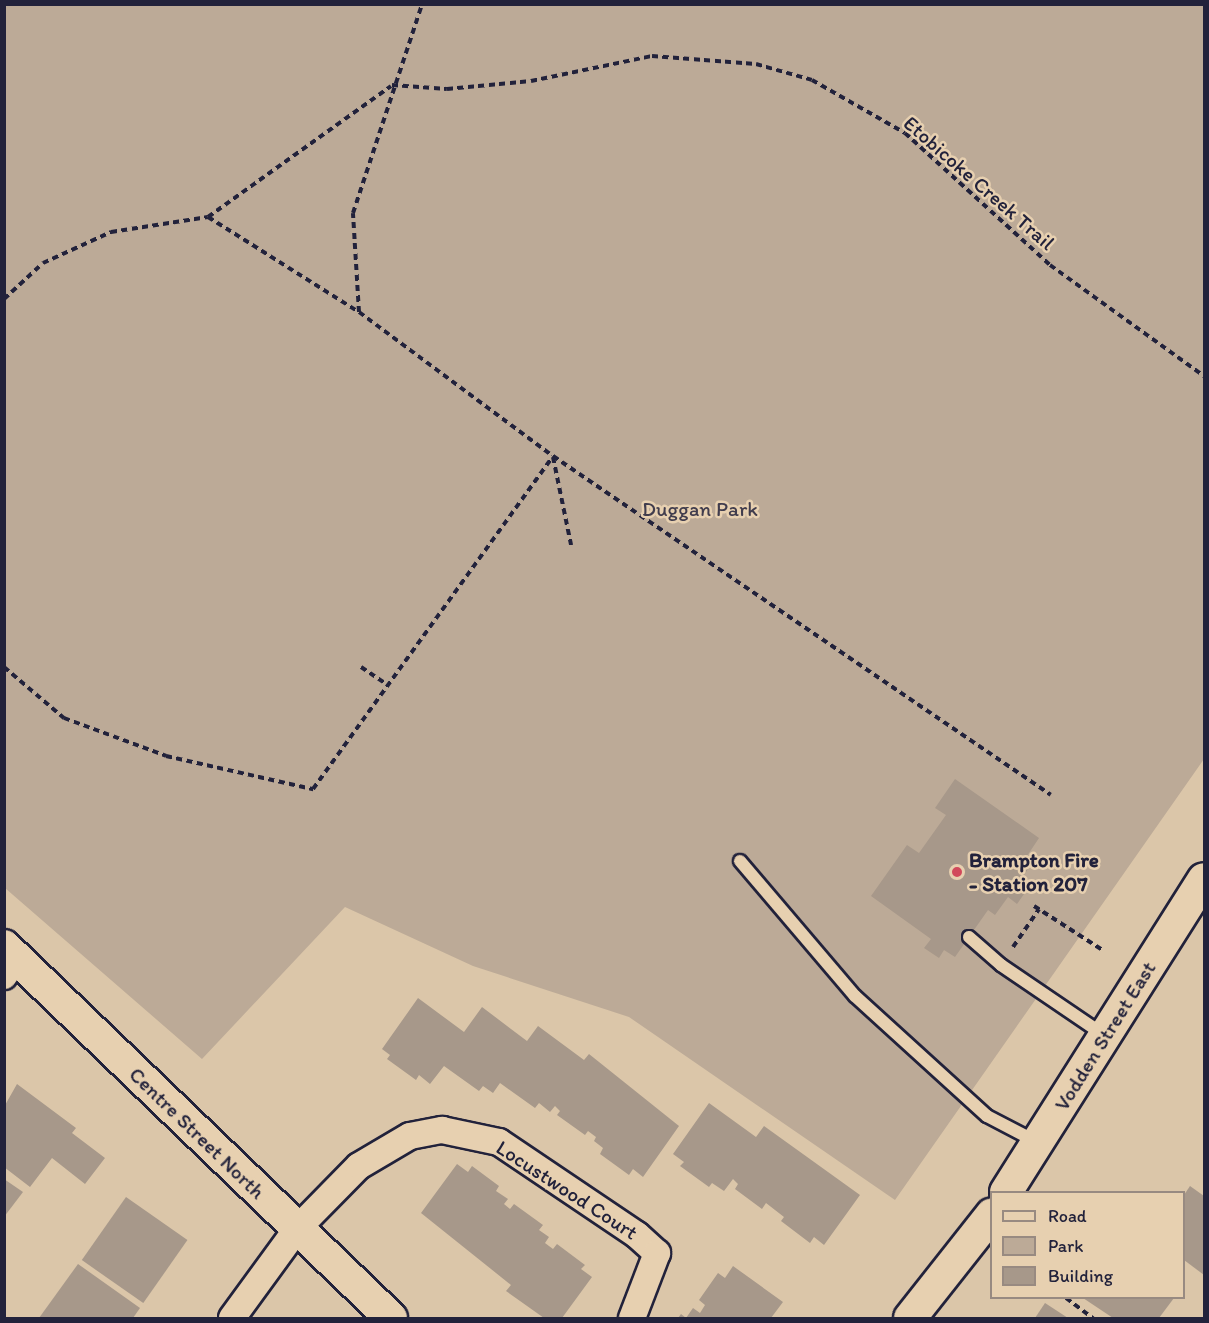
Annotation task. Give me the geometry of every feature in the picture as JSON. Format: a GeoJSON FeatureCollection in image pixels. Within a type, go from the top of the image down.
{"type":"FeatureCollection","features":[{"type":"Feature","properties":{"kind":"street","name":"Vodden Street East"},"geometry":{"type":"LineString","coordinates":[[1007,1191],[1204,879]]}},
{"type":"Feature","properties":{"kind":"street","name":"Centre Street North"},"geometry":{"type":"LineString","coordinates":[[8,961],[391,1318]]}},
{"type":"Feature","properties":{"kind":"street","name":"Locustwood Court"},"geometry":{"type":"LineString","coordinates":[[232,1318],[297,1229],[359,1166],[410,1136],[442,1130],[498,1142],[637,1235],[657,1253],[632,1318]]}},
{"type":"Feature","properties":{"kind":"street"},"geometry":{"type":"LineString","coordinates":[[910,1318],[990,1217]]}},
{"type":"Feature","properties":{"kind":"lane"},"geometry":{"type":"LineString","coordinates":[[740,861],[855,996],[987,1116],[1038,1143]]}},
{"type":"Feature","properties":{"kind":"lane"},"geometry":{"type":"LineString","coordinates":[[969,937],[1001,964],[1106,1036]]}},
{"type":"Feature","properties":{"kind":"path"},"geometry":{"type":"LineString","coordinates":[[359,312],[353,213],[392,85],[422,4]]}},
{"type":"Feature","properties":{"kind":"path","name":"Etobicoke Creek Trail"},"geometry":{"type":"LineString","coordinates":[[392,85],[447,89],[531,81],[652,56],[756,64],[812,80],[905,133],[1050,265],[1204,376]]}},
{"type":"Feature","properties":{"kind":"path"},"geometry":{"type":"LineString","coordinates":[[4,299],[43,263],[111,232],[208,218],[392,85]]}},
{"type":"Feature","properties":{"kind":"path"},"geometry":{"type":"LineString","coordinates":[[208,218],[359,312],[553,456],[1051,795]]}},
{"type":"Feature","properties":{"kind":"path"},"geometry":{"type":"LineString","coordinates":[[553,456],[571,545]]}},
{"type":"Feature","properties":{"kind":"path"},"geometry":{"type":"LineString","coordinates":[[4,667],[64,718],[166,756],[313,789],[553,456]]}},
{"type":"Feature","properties":{"kind":"path"},"geometry":{"type":"LineString","coordinates":[[361,667],[388,685]]}},
{"type":"Feature","properties":{"kind":"path"},"geometry":{"type":"LineString","coordinates":[[1001,964],[1036,908],[1101,950]]}},
{"type":"Feature","properties":{"kind":"path"},"geometry":{"type":"LineString","coordinates":[[1067,1299],[1093,1318]]}},
{"type":"Feature","properties":{"kind":"green space","name":"Duggan Park"},"geometry":{"type":"Polygon","coordinates":[[[5,5],[1204,5],[1204,759],[895,1200],[629,1017],[473,966],[345,907],[202,1059],[5,888],[5,5]]]}},
{"type":"Feature","properties":{"kind":"building","name":"Brampton Fire - Station 207"},"geometry":{"type":"Polygon","coordinates":[[[955,779],[1039,838],[1025,859],[1032,863],[1020,881],[1029,887],[1017,904],[1008,897],[995,915],[988,910],[955,957],[944,950],[939,958],[924,948],[931,939],[871,896],[907,845],[919,853],[946,815],[935,808],[955,779]]]}},
{"type":"Feature","properties":{"kind":"building"},"geometry":{"type":"Polygon","coordinates":[[[418,998],[464,1032],[482,1007],[527,1041],[538,1026],[584,1060],[589,1054],[679,1126],[643,1177],[633,1169],[629,1175],[600,1154],[603,1148],[594,1141],[596,1137],[588,1131],[585,1135],[557,1115],[560,1111],[555,1106],[550,1112],[539,1103],[535,1108],[500,1083],[493,1093],[483,1086],[479,1091],[444,1066],[430,1084],[419,1075],[416,1080],[387,1059],[390,1055],[382,1049],[418,998]]]}},
{"type":"Feature","properties":{"kind":"building"},"geometry":{"type":"Polygon","coordinates":[[[17,1084],[76,1128],[72,1133],[105,1158],[85,1184],[52,1158],[30,1187],[4,1167],[4,1107],[17,1084]]]}},
{"type":"Feature","properties":{"kind":"building"},"geometry":{"type":"Polygon","coordinates":[[[709,1103],[756,1137],[764,1126],[860,1195],[824,1245],[814,1237],[810,1243],[781,1221],[784,1217],[766,1203],[762,1209],[735,1189],[738,1184],[733,1179],[724,1191],[712,1183],[709,1187],[680,1166],[684,1162],[673,1154],[709,1103]]]}},
{"type":"Feature","properties":{"kind":"building"},"geometry":{"type":"Polygon","coordinates":[[[457,1164],[468,1172],[472,1166],[499,1186],[496,1191],[508,1199],[504,1204],[510,1209],[514,1204],[543,1225],[539,1230],[549,1237],[545,1243],[553,1249],[557,1244],[585,1265],[581,1269],[592,1277],[562,1318],[544,1318],[506,1291],[511,1285],[421,1213],[457,1164]]]}},
{"type":"Feature","properties":{"kind":"building"},"geometry":{"type":"Polygon","coordinates":[[[4,1179],[23,1192],[4,1217],[4,1179]]]}},
{"type":"Feature","properties":{"kind":"building"},"geometry":{"type":"Polygon","coordinates":[[[1190,1186],[1204,1196],[1204,1275],[1185,1261],[1185,1194],[1190,1186]]]}},
{"type":"Feature","properties":{"kind":"building"},"geometry":{"type":"Polygon","coordinates":[[[126,1197],[187,1240],[143,1303],[82,1260],[126,1197]]]}},
{"type":"Feature","properties":{"kind":"building"},"geometry":{"type":"Polygon","coordinates":[[[78,1264],[140,1308],[133,1318],[39,1318],[78,1264]]]}},
{"type":"Feature","properties":{"kind":"building"},"geometry":{"type":"Polygon","coordinates":[[[733,1266],[783,1302],[771,1318],[686,1318],[693,1308],[700,1313],[705,1305],[699,1300],[718,1273],[725,1278],[733,1266]]]}},
{"type":"Feature","properties":{"kind":"building"},"geometry":{"type":"Polygon","coordinates":[[[1084,1299],[1173,1299],[1159,1318],[1113,1318],[1084,1299]]]}},
{"type":"Feature","properties":{"kind":"building"},"geometry":{"type":"Polygon","coordinates":[[[1045,1303],[1068,1318],[1035,1318],[1045,1303]]]}},
{"type":"Feature","properties":{"kind":"place","name":"Brampton Fire - Station 207"},"geometry":{"type":"Point","coordinates":[957,872]}}]}
